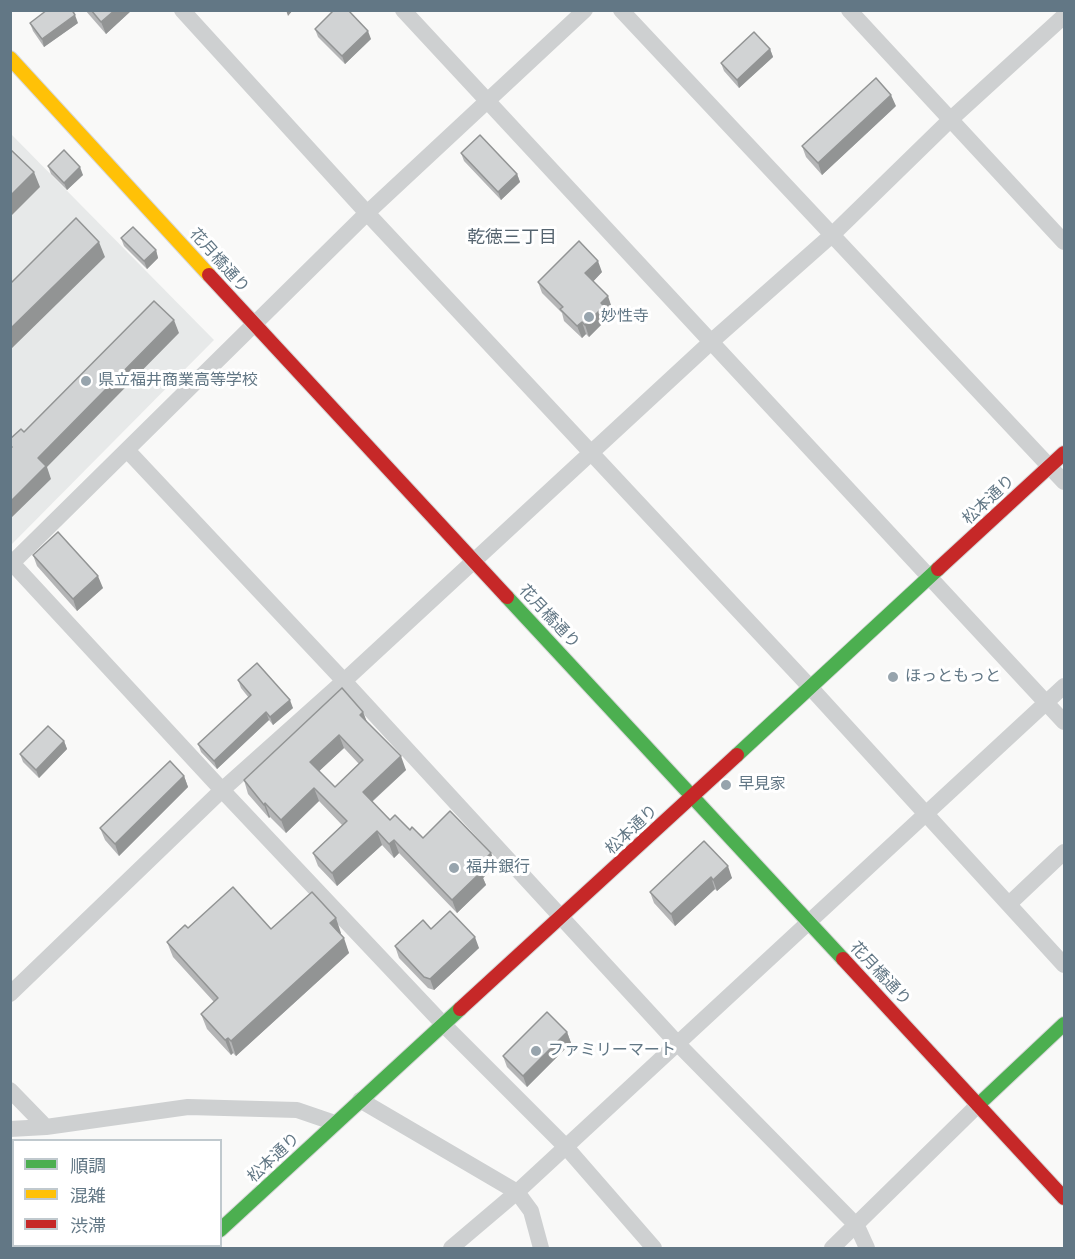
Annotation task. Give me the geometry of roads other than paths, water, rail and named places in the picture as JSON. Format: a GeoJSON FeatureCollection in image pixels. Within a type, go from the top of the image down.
{"type":"FeatureCollection","features":[{"type":"Feature","properties":{"kind":"street"},"geometry":{"type":"LineString","coordinates":[[403,10],[1065,722]]}},
{"type":"Feature","properties":{"kind":"street"},"geometry":{"type":"LineString","coordinates":[[585,10],[368,213],[11,564],[443,1024],[566,1147],[654,1248]]}},
{"type":"Feature","properties":{"kind":"street"},"geometry":{"type":"LineString","coordinates":[[621,10],[1065,482]]}},
{"type":"Feature","properties":{"kind":"street"},"geometry":{"type":"LineString","coordinates":[[849,10],[1065,242]]}},
{"type":"Feature","properties":{"kind":"street"},"geometry":{"type":"LineString","coordinates":[[185,12],[368,213],[810,687],[1065,965]]}},
{"type":"Feature","properties":{"kind":"street"},"geometry":{"type":"LineString","coordinates":[[10,994],[222,790],[592,454],[712,341],[833,234],[951,119],[1065,16]]}},
{"type":"Feature","properties":{"kind":"street","name":"花月橋通り"},"geometry":{"type":"LineString","coordinates":[[10,58],[1065,1198]]}},
{"type":"Feature","properties":{"kind":"street"},"geometry":{"type":"LineString","coordinates":[[127,450],[344,681],[677,1043],[857,1226],[867,1248]]}},
{"type":"Feature","properties":{"kind":"street","name":"松本通り"},"geometry":{"type":"LineString","coordinates":[[222,1228],[1065,453]]}},
{"type":"Feature","properties":{"kind":"street"},"geometry":{"type":"LineString","coordinates":[[451,1248],[517,1192],[1065,686]]}},
{"type":"Feature","properties":{"kind":"street"},"geometry":{"type":"LineString","coordinates":[[1009,904],[1065,852]]}},
{"type":"Feature","properties":{"kind":"street"},"geometry":{"type":"LineString","coordinates":[[832,1248],[978,1105],[1065,1024]]}},
{"type":"Feature","properties":{"kind":"street"},"geometry":{"type":"LineString","coordinates":[[10,1090],[46,1127]]}},
{"type":"Feature","properties":{"kind":"street"},"geometry":{"type":"LineString","coordinates":[[360,1100],[517,1192],[531,1211],[541,1248]]}},
{"type":"Feature","properties":{"kind":"street"},"geometry":{"type":"LineString","coordinates":[[10,1129],[46,1127],[188,1107],[297,1110],[336,1123]]}},
{"type":"Feature","properties":{"kind":"place","name":"妙性寺"},"geometry":{"type":"Point","coordinates":[589,317]}},
{"type":"Feature","properties":{"kind":"place","name":"県立福井商業高等学校"},"geometry":{"type":"Point","coordinates":[86,381]}},
{"type":"Feature","properties":{"kind":"place","name":"ほっともっと"},"geometry":{"type":"Point","coordinates":[893,677]}},
{"type":"Feature","properties":{"kind":"place","name":"早見家"},"geometry":{"type":"Point","coordinates":[726,785]}},
{"type":"Feature","properties":{"kind":"place","name":"福井銀行"},"geometry":{"type":"Point","coordinates":[454,868]}},
{"type":"Feature","properties":{"kind":"place","name":"ファミリーマート"},"geometry":{"type":"Point","coordinates":[536,1051]}},
{"type":"Feature","properties":{"kind":"district","name":"乾徳三丁目"},"geometry":{"type":"Point","coordinates":[512,238]}}]}
